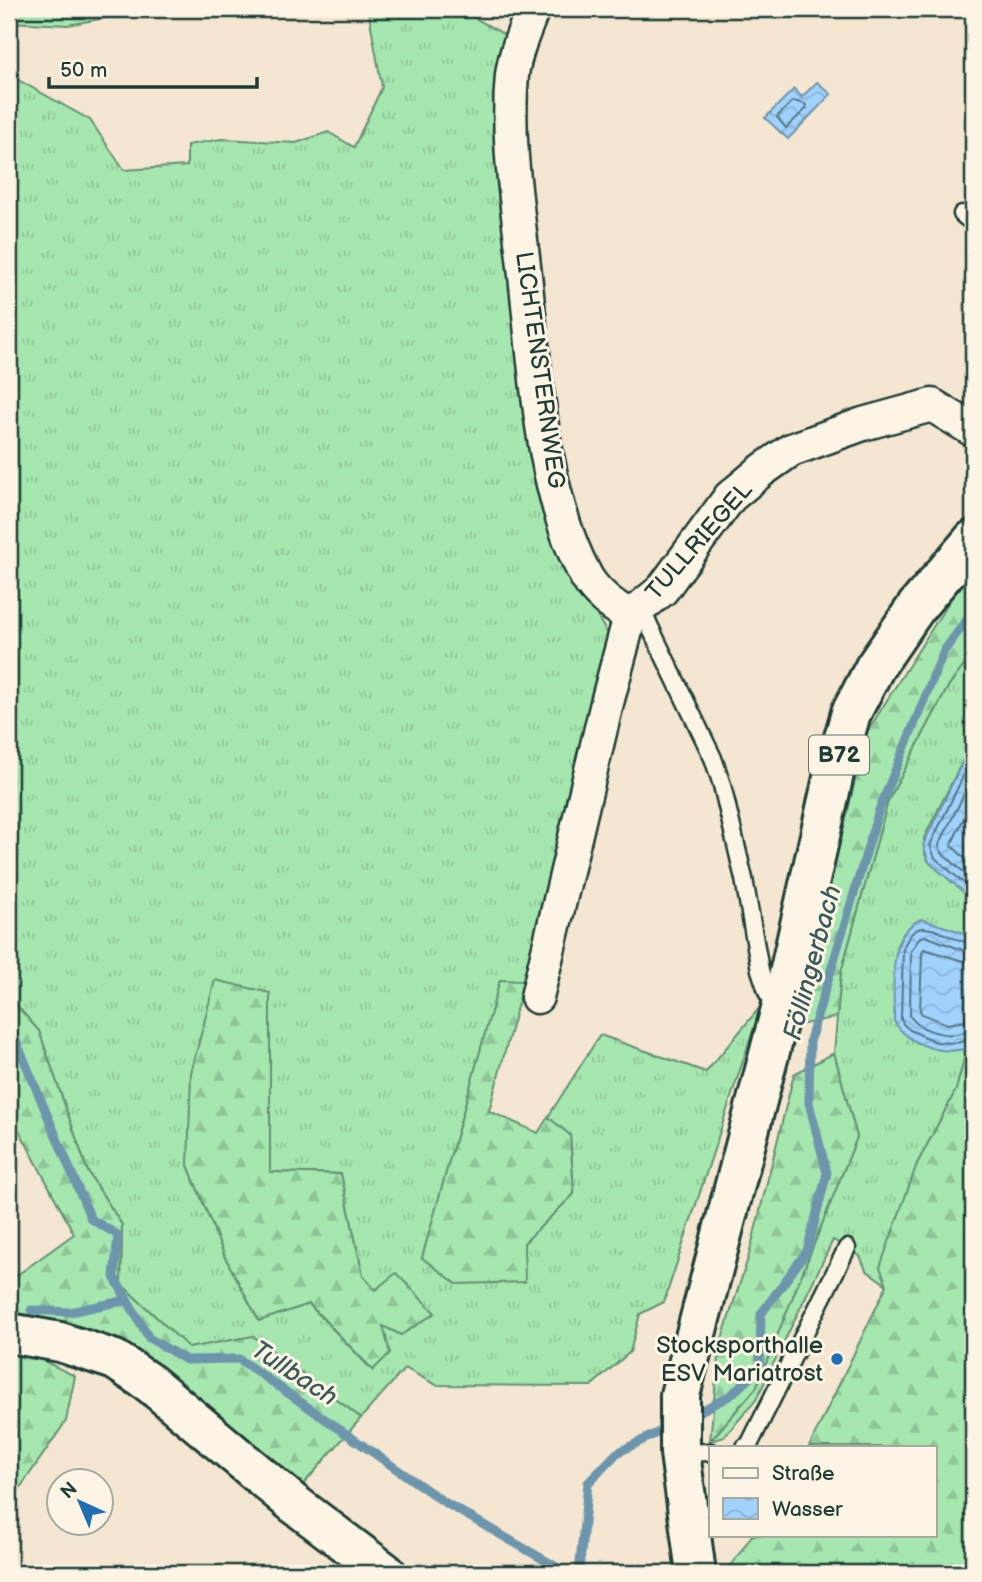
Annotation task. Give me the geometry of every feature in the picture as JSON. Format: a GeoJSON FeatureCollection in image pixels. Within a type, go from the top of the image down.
{"type":"FeatureCollection","features":[{"type":"Feature","properties":{"kind":"main road","name":"B72"},"geometry":{"type":"LineString","coordinates":[[696,1573],[695,1452],[680,1395],[782,1005],[835,769],[851,713],[875,667],[917,606],[973,540]]}},
{"type":"Feature","properties":{"kind":"main road"},"geometry":{"type":"LineString","coordinates":[[9,1333],[60,1342],[115,1360],[151,1384],[293,1503],[386,1573]]}},
{"type":"Feature","properties":{"kind":"street","name":"LICHTENSTERNWEG"},"geometry":{"type":"LineString","coordinates":[[533,9],[512,73],[512,148],[536,378],[547,452],[564,525],[588,579],[614,607],[630,616]]}},
{"type":"Feature","properties":{"kind":"street","name":"TULLRIEGEL"},"geometry":{"type":"LineString","coordinates":[[537,997],[630,616],[662,590],[730,497],[791,450],[863,424],[932,405],[973,430]]}},
{"type":"Feature","properties":{"kind":"lane","name":"LICHTENSTERNWEG"},"geometry":{"type":"LineString","coordinates":[[630,616],[648,623],[713,758],[744,879],[760,970],[768,994],[782,1005]]}},
{"type":"Feature","properties":{"kind":"lane"},"geometry":{"type":"LineString","coordinates":[[749,1446],[848,1248]]}},
{"type":"Feature","properties":{"kind":"green space"},"geometry":{"type":"Polygon","coordinates":[[[9,9],[153,9],[68,25],[9,22],[9,9]]]}},
{"type":"Feature","properties":{"kind":"green space"},"geometry":{"type":"Polygon","coordinates":[[[368,9],[459,9],[533,51],[526,86],[526,158],[548,399],[526,429],[562,549],[614,645],[524,981],[500,981],[422,1258],[523,1243],[574,1194],[570,1135],[548,1117],[600,1035],[706,1072],[761,1006],[664,1302],[640,1314],[630,1352],[591,1386],[436,1385],[405,1368],[361,1418],[253,1337],[189,1348],[121,1284],[122,1225],[88,1172],[39,1031],[9,997],[9,75],[90,120],[124,170],[187,166],[187,145],[222,139],[296,143],[328,132],[354,147],[382,87],[368,9]],[[270,994],[188,1165],[225,1257],[259,1320],[309,1304],[372,1370],[383,1325],[375,1290],[363,1276],[341,1174],[270,1172],[270,994]]]}},
{"type":"Feature","properties":{"kind":"green space"},"geometry":{"type":"Polygon","coordinates":[[[973,572],[973,654],[949,685],[888,801],[841,972],[837,1017],[795,1026],[867,732],[955,592],[973,572]]]}},
{"type":"Feature","properties":{"kind":"green space"},"geometry":{"type":"Polygon","coordinates":[[[973,654],[973,740],[924,838],[925,854],[929,862],[973,900],[973,936],[929,922],[920,922],[911,925],[896,948],[957,1050],[967,1048],[956,1090],[917,1164],[887,1285],[866,1270],[860,1256],[833,1240],[756,1400],[724,1437],[710,1441],[756,1388],[857,1137],[834,1053],[841,972],[888,801],[949,685],[973,654]]]}},
{"type":"Feature","properties":{"kind":"green space"},"geometry":{"type":"Polygon","coordinates":[[[215,980],[270,993],[270,1172],[341,1174],[363,1276],[375,1290],[396,1273],[435,1313],[401,1335],[383,1326],[390,1353],[373,1370],[309,1304],[259,1321],[225,1257],[188,1165],[191,1073],[215,980]]]}},
{"type":"Feature","properties":{"kind":"green space"},"geometry":{"type":"Polygon","coordinates":[[[500,980],[524,981],[489,1111],[538,1133],[548,1117],[570,1135],[574,1194],[524,1243],[525,1282],[457,1284],[422,1258],[500,980]]]}},
{"type":"Feature","properties":{"kind":"green space"},"geometry":{"type":"Polygon","coordinates":[[[9,997],[39,1031],[88,1172],[122,1225],[121,1284],[189,1348],[253,1336],[361,1418],[301,1487],[119,1339],[11,1314],[9,1281],[74,1234],[9,1111],[9,997]]]}},
{"type":"Feature","properties":{"kind":"green space"},"geometry":{"type":"Polygon","coordinates":[[[973,1045],[973,1573],[726,1573],[751,1536],[936,1536],[936,1446],[809,1446],[887,1285],[880,1267],[917,1164],[956,1090],[967,1048],[973,1045]]]}},
{"type":"Feature","properties":{"kind":"green space"},"geometry":{"type":"Polygon","coordinates":[[[834,1053],[857,1137],[756,1388],[710,1441],[719,1348],[749,1255],[794,1074],[834,1053]]]}},
{"type":"Feature","properties":{"kind":"green space"},"geometry":{"type":"Polygon","coordinates":[[[9,1350],[25,1352],[75,1376],[66,1421],[9,1504],[9,1350]]]}},
{"type":"Feature","properties":{"kind":"water"},"geometry":{"type":"Polygon","coordinates":[[[817,82],[831,94],[788,139],[765,118],[794,89],[802,97],[817,82]]]}},
{"type":"Feature","properties":{"kind":"water"},"geometry":{"type":"Polygon","coordinates":[[[973,740],[973,900],[929,862],[923,845],[973,740]]]}},
{"type":"Feature","properties":{"kind":"water"},"geometry":{"type":"Polygon","coordinates":[[[921,919],[973,936],[973,1045],[963,1049],[940,1050],[918,1043],[894,1021],[893,978],[897,950],[902,937],[921,919]]]}},
{"type":"Feature","properties":{"kind":"waterway","name":"Föllingerbach"},"geometry":{"type":"LineString","coordinates":[[691,1416],[731,1395],[760,1368],[761,1314],[807,1251],[827,1173],[809,1103],[810,1040],[879,810],[944,651],[973,611]]}},
{"type":"Feature","properties":{"kind":"waterway","name":"Tullbach"},"geometry":{"type":"LineString","coordinates":[[9,1024],[91,1219],[118,1235],[114,1277],[149,1338],[186,1360],[239,1359],[444,1502],[567,1573]]}},
{"type":"Feature","properties":{"kind":"waterway"},"geometry":{"type":"LineString","coordinates":[[31,1310],[70,1312],[127,1300]]}},
{"type":"Feature","properties":{"kind":"waterway","name":"Föllingerbach"},"geometry":{"type":"LineString","coordinates":[[579,1573],[588,1483],[617,1453],[669,1427]]}},
{"type":"Feature","properties":{"kind":"place","name":"Stocksporthalle ESV Mariatrost"},"geometry":{"type":"Point","coordinates":[837,1359]}}]}
